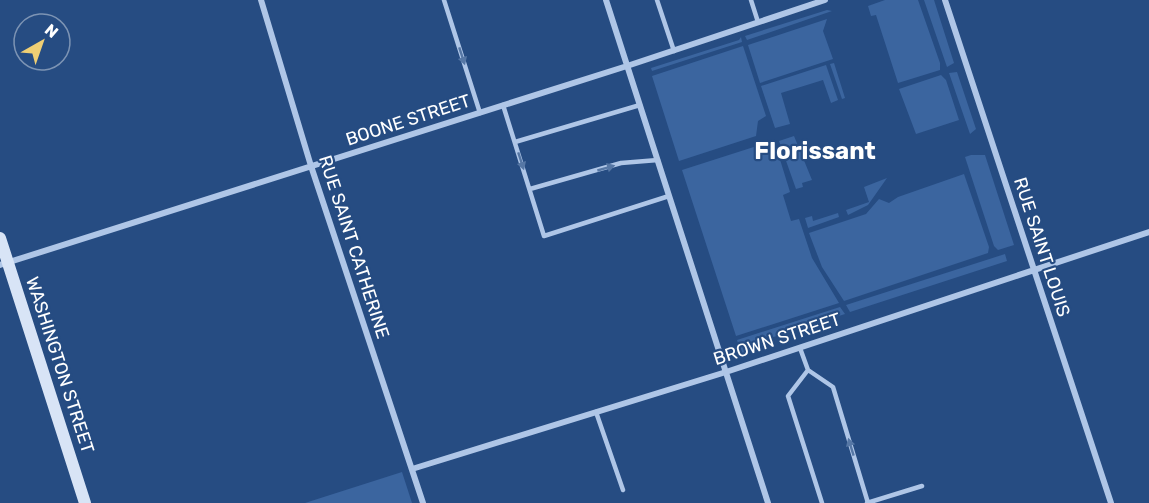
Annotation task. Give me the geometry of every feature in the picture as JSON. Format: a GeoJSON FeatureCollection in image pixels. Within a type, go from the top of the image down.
{"type":"FeatureCollection","features":[{"type":"Feature","properties":{"kind":"main road","name":"WASHINGTON STREET"},"geometry":{"type":"LineString","coordinates":[[0,238],[4,263],[86,503]]}},
{"type":"Feature","properties":{"kind":"street","name":"RUE SAINT CATHERINE"},"geometry":{"type":"LineString","coordinates":[[261,0],[311,166],[423,503]]}},
{"type":"Feature","properties":{"kind":"street"},"geometry":{"type":"LineString","coordinates":[[606,0],[768,503]]}},
{"type":"Feature","properties":{"kind":"street","name":"BOONE STREET"},"geometry":{"type":"LineString","coordinates":[[4,263],[674,51],[825,0]]}},
{"type":"Feature","properties":{"kind":"street","name":"RUE SAINT LOUIS"},"geometry":{"type":"LineString","coordinates":[[945,0],[1111,503]]}},
{"type":"Feature","properties":{"kind":"street","name":"BROWN STREET"},"geometry":{"type":"LineString","coordinates":[[412,469],[726,372],[1149,232]]}},
{"type":"Feature","properties":{"kind":"lane"},"geometry":{"type":"LineString","coordinates":[[444,0],[480,113]]}},
{"type":"Feature","properties":{"kind":"lane"},"geometry":{"type":"LineString","coordinates":[[657,0],[674,51]]}},
{"type":"Feature","properties":{"kind":"lane"},"geometry":{"type":"LineString","coordinates":[[751,0],[758,22]]}},
{"type":"Feature","properties":{"kind":"lane"},"geometry":{"type":"LineString","coordinates":[[503,105],[544,236],[669,196]]}},
{"type":"Feature","properties":{"kind":"lane"},"geometry":{"type":"LineString","coordinates":[[514,142],[640,105]]}},
{"type":"Feature","properties":{"kind":"lane"},"geometry":{"type":"LineString","coordinates":[[530,189],[621,163],[658,160]]}},
{"type":"Feature","properties":{"kind":"lane"},"geometry":{"type":"LineString","coordinates":[[800,348],[808,370],[833,387],[868,503],[922,486]]}},
{"type":"Feature","properties":{"kind":"lane"},"geometry":{"type":"LineString","coordinates":[[808,370],[788,396],[822,503]]}},
{"type":"Feature","properties":{"kind":"lane"},"geometry":{"type":"LineString","coordinates":[[596,412],[623,490]]}},
{"type":"Feature","properties":{"kind":"shaded area"},"geometry":{"type":"Polygon","coordinates":[[[885,0],[918,0],[940,63],[940,70],[898,83],[876,15],[871,16],[868,6],[885,0]]]}},
{"type":"Feature","properties":{"kind":"shaded area"},"geometry":{"type":"Polygon","coordinates":[[[924,0],[934,0],[954,63],[947,67],[924,0]]]}},
{"type":"Feature","properties":{"kind":"shaded area"},"geometry":{"type":"Polygon","coordinates":[[[827,10],[832,11],[747,40],[745,36],[827,10]]]}},
{"type":"Feature","properties":{"kind":"shaded area"},"geometry":{"type":"Polygon","coordinates":[[[827,19],[823,31],[833,59],[760,83],[748,45],[827,19]]]}},
{"type":"Feature","properties":{"kind":"shaded area"},"geometry":{"type":"Polygon","coordinates":[[[741,37],[742,42],[652,71],[651,68],[739,40],[741,37]]]}},
{"type":"Feature","properties":{"kind":"shaded area"},"geometry":{"type":"Polygon","coordinates":[[[743,46],[766,116],[758,121],[756,136],[679,161],[652,76],[743,46]]]}},
{"type":"Feature","properties":{"kind":"shaded area"},"geometry":{"type":"Polygon","coordinates":[[[834,63],[845,98],[842,99],[830,64],[834,63]]]}},
{"type":"Feature","properties":{"kind":"shaded area"},"geometry":{"type":"Polygon","coordinates":[[[826,65],[838,100],[831,103],[823,80],[781,93],[790,124],[775,128],[761,86],[826,65]]]}},
{"type":"Feature","properties":{"kind":"shaded area"},"geometry":{"type":"Polygon","coordinates":[[[957,72],[976,129],[970,134],[949,73],[957,72]]]}},
{"type":"Feature","properties":{"kind":"shaded area"},"geometry":{"type":"Polygon","coordinates":[[[941,75],[946,80],[959,120],[916,134],[899,89],[941,75]]]}},
{"type":"Feature","properties":{"kind":"shaded area"},"geometry":{"type":"Polygon","coordinates":[[[794,136],[812,180],[802,183],[803,187],[796,189],[779,141],[794,136]]]}},
{"type":"Feature","properties":{"kind":"shaded area"},"geometry":{"type":"Polygon","coordinates":[[[760,145],[763,154],[778,153],[790,192],[783,195],[791,221],[799,219],[812,258],[839,303],[736,336],[682,170],[760,145]]]}},
{"type":"Feature","properties":{"kind":"shaded area"},"geometry":{"type":"Polygon","coordinates":[[[985,155],[1014,245],[998,250],[994,246],[965,157],[985,155]]]}},
{"type":"Feature","properties":{"kind":"shaded area"},"geometry":{"type":"Polygon","coordinates":[[[964,174],[989,247],[988,253],[844,301],[822,267],[809,233],[866,214],[879,199],[889,203],[898,197],[964,174]]]}},
{"type":"Feature","properties":{"kind":"shaded area"},"geometry":{"type":"Polygon","coordinates":[[[887,178],[868,205],[848,215],[846,210],[869,202],[864,187],[887,178]]]}},
{"type":"Feature","properties":{"kind":"shaded area"},"geometry":{"type":"Polygon","coordinates":[[[838,213],[839,217],[808,228],[805,218],[812,216],[813,221],[838,213]]]}},
{"type":"Feature","properties":{"kind":"shaded area"},"geometry":{"type":"Polygon","coordinates":[[[1005,254],[1007,261],[850,312],[846,305],[1005,254]]]}},
{"type":"Feature","properties":{"kind":"shaded area"},"geometry":{"type":"Polygon","coordinates":[[[840,307],[845,314],[746,346],[747,354],[741,354],[737,340],[840,307]]]}},
{"type":"Feature","properties":{"kind":"shaded area"},"geometry":{"type":"Polygon","coordinates":[[[402,472],[412,503],[305,503],[402,472]]]}},
{"type":"Feature","properties":{"kind":"district","name":"Florissant"},"geometry":{"type":"Point","coordinates":[815,151]}}]}
